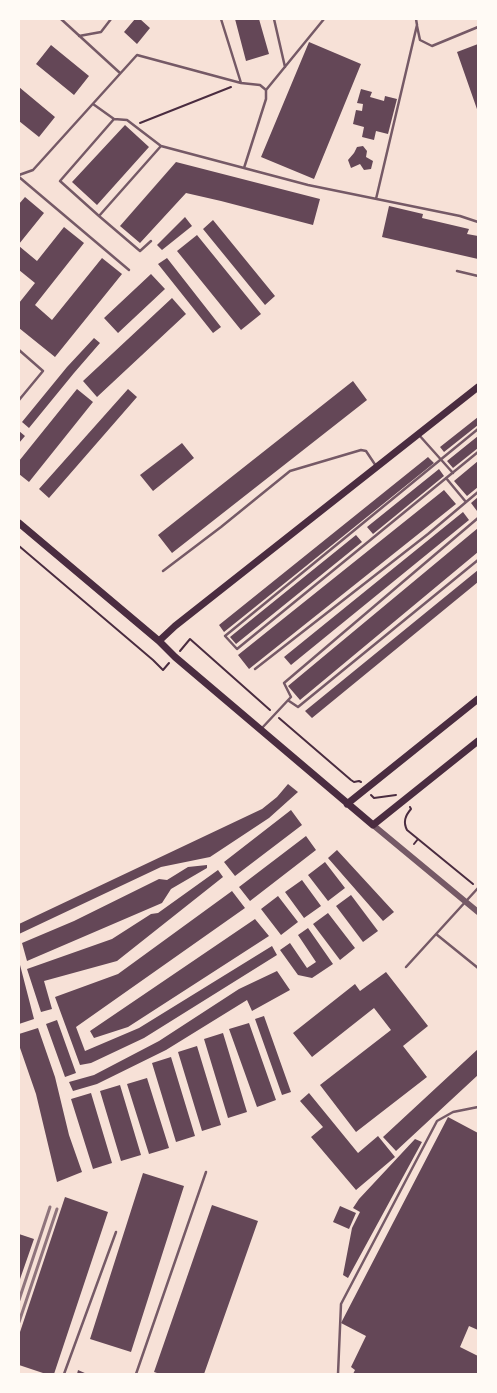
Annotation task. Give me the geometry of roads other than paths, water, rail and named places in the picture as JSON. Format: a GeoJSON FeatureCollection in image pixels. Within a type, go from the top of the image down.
{"type":"FeatureCollection","features":[{"type":"Feature","properties":{"kind":"main road"},"geometry":{"type":"LineString","coordinates":[[159,641],[175,626],[478,387]]}},
{"type":"Feature","properties":{"kind":"main road"},"geometry":{"type":"LineString","coordinates":[[19,523],[159,641],[175,657],[373,826],[478,741]]}},
{"type":"Feature","properties":{"kind":"main road"},"geometry":{"type":"LineString","coordinates":[[347,804],[478,699]]}},
{"type":"Feature","properties":{"kind":"street"},"geometry":{"type":"LineString","coordinates":[[373,826],[478,912]]}},
{"type":"Feature","properties":{"kind":"lane"},"geometry":{"type":"LineString","coordinates":[[61,19],[120,73]]}},
{"type":"Feature","properties":{"kind":"lane"},"geometry":{"type":"LineString","coordinates":[[79,36],[101,32],[112,19]]}},
{"type":"Feature","properties":{"kind":"lane"},"geometry":{"type":"LineString","coordinates":[[221,19],[241,83]]}},
{"type":"Feature","properties":{"kind":"lane"},"geometry":{"type":"LineString","coordinates":[[274,19],[285,67]]}},
{"type":"Feature","properties":{"kind":"lane"},"geometry":{"type":"LineString","coordinates":[[244,168],[266,99],[266,90],[324,19]]}},
{"type":"Feature","properties":{"kind":"lane"},"geometry":{"type":"LineString","coordinates":[[416,19],[420,40],[432,46],[478,27]]}},
{"type":"Feature","properties":{"kind":"lane"},"geometry":{"type":"LineString","coordinates":[[376,199],[417,25]]}},
{"type":"Feature","properties":{"kind":"lane"},"geometry":{"type":"LineString","coordinates":[[129,270],[19,176],[33,170],[137,55],[241,83],[260,85],[266,90]]}},
{"type":"Feature","properties":{"kind":"lane"},"geometry":{"type":"LineString","coordinates":[[93,104],[114,119],[127,120],[160,146],[308,185],[460,216],[478,222]]}},
{"type":"Feature","properties":{"kind":"lane"},"geometry":{"type":"LineString","coordinates":[[114,119],[60,181],[140,251],[151,240]]}},
{"type":"Feature","properties":{"kind":"lane"},"geometry":{"type":"LineString","coordinates":[[99,216],[160,146]]}},
{"type":"Feature","properties":{"kind":"lane"},"geometry":{"type":"LineString","coordinates":[[457,271],[478,276]]}},
{"type":"Feature","properties":{"kind":"lane"},"geometry":{"type":"LineString","coordinates":[[19,350],[43,371],[19,400]]}},
{"type":"Feature","properties":{"kind":"lane"},"geometry":{"type":"LineString","coordinates":[[478,429],[225,636],[236,649],[478,452]]}},
{"type":"Feature","properties":{"kind":"lane"},"geometry":{"type":"LineString","coordinates":[[418,435],[453,473]]}},
{"type":"Feature","properties":{"kind":"lane"},"geometry":{"type":"LineString","coordinates":[[163,571],[221,527],[290,471],[361,450],[366,451],[377,467]]}},
{"type":"Feature","properties":{"kind":"lane"},"geometry":{"type":"LineString","coordinates":[[446,478],[466,502]]}},
{"type":"Feature","properties":{"kind":"lane"},"geometry":{"type":"LineString","coordinates":[[254,669],[428,534],[478,492]]}},
{"type":"Feature","properties":{"kind":"lane"},"geometry":{"type":"LineString","coordinates":[[261,729],[289,701],[291,697],[284,684],[478,518]]}},
{"type":"Feature","properties":{"kind":"lane"},"geometry":{"type":"LineString","coordinates":[[289,701],[298,707],[478,560]]}},
{"type":"Feature","properties":{"kind":"lane"},"geometry":{"type":"LineString","coordinates":[[406,967],[478,888]]}},
{"type":"Feature","properties":{"kind":"lane"},"geometry":{"type":"LineString","coordinates":[[436,934],[478,968]]}},
{"type":"Feature","properties":{"kind":"lane"},"geometry":{"type":"LineString","coordinates":[[338,1374],[341,1304],[348,1290],[437,1121],[452,1112],[478,1107]]}},
{"type":"Feature","properties":{"kind":"lane"},"geometry":{"type":"LineString","coordinates":[[136,1374],[206,1172]]}},
{"type":"Feature","properties":{"kind":"lane"},"geometry":{"type":"LineString","coordinates":[[64,1374],[116,1232]]}},
{"type":"Feature","properties":{"kind":"railway"},"geometry":{"type":"LineString","coordinates":[[19,1300],[50,1207]]}},
{"type":"Feature","properties":{"kind":"railway"},"geometry":{"type":"LineString","coordinates":[[19,1322],[57,1209]]}}]}
